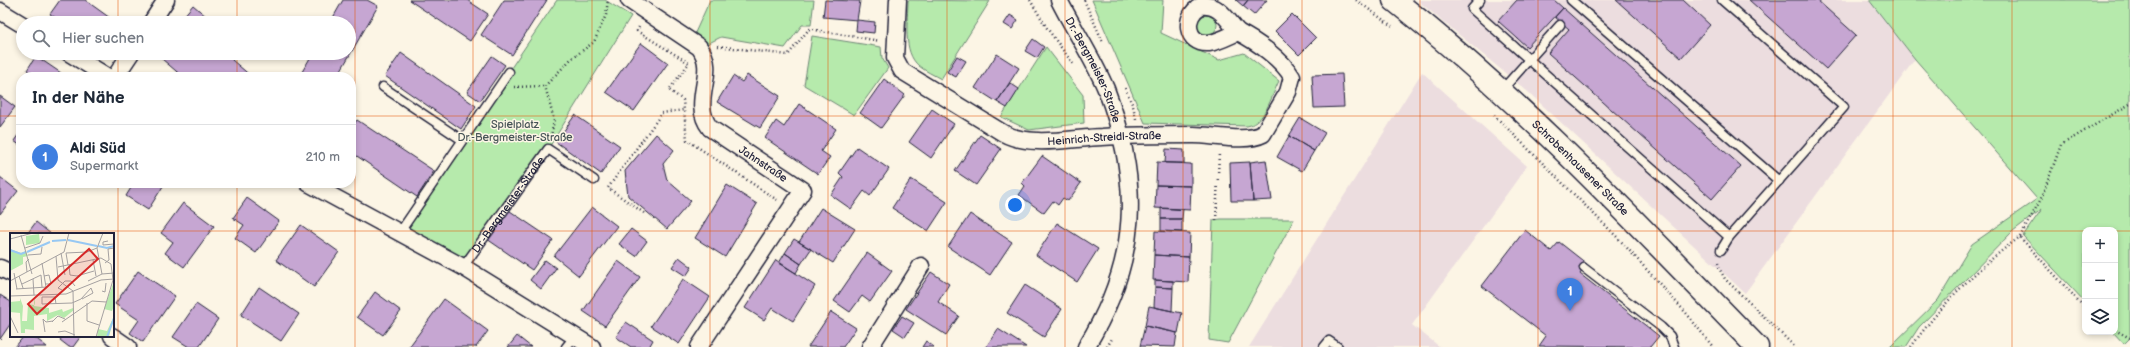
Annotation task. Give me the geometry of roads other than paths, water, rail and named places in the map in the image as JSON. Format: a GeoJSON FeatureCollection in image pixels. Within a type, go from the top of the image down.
{"type":"FeatureCollection","features":[{"type":"Feature","properties":{"kind":"main road","name":"Schrobenhausener Straße"},"geometry":{"type":"LineString","coordinates":[[1394,0],[1443,39],[1567,153],[1757,347]]}},
{"type":"Feature","properties":{"kind":"street"},"geometry":{"type":"LineString","coordinates":[[156,16],[166,0]]}},
{"type":"Feature","properties":{"kind":"street","name":"Jahnstraße"},"geometry":{"type":"LineString","coordinates":[[629,0],[699,47],[706,55],[707,64],[701,109],[706,123],[716,133],[803,190],[699,347]]}},
{"type":"Feature","properties":{"kind":"street","name":"Heinrich-Streidl-Straße"},"geometry":{"type":"LineString","coordinates":[[898,0],[894,44],[895,58],[902,71],[1011,138],[1028,142],[1121,136],[1251,138],[1263,134],[1269,127],[1291,84],[1292,77],[1289,71],[1249,38],[1238,32]]}},
{"type":"Feature","properties":{"kind":"street","name":"Dr.-Bergmeister-Straße"},"geometry":{"type":"LineString","coordinates":[[1059,0],[1105,88],[1121,136],[1132,201],[1127,250],[1114,294],[1086,347]]}},
{"type":"Feature","properties":{"kind":"street"},"geometry":{"type":"LineString","coordinates":[[0,11],[16,21]]}},
{"type":"Feature","properties":{"kind":"street"},"geometry":{"type":"LineString","coordinates":[[80,60],[100,72]]}},
{"type":"Feature","properties":{"kind":"street"},"geometry":{"type":"LineString","coordinates":[[118,72],[126,60]]}},
{"type":"Feature","properties":{"kind":"street"},"geometry":{"type":"LineString","coordinates":[[317,188],[463,267],[570,342],[592,347]]}},
{"type":"Feature","properties":{"kind":"street"},"geometry":{"type":"LineString","coordinates":[[870,347],[921,266]]}},
{"type":"Feature","properties":{"kind":"street"},"geometry":{"type":"LineString","coordinates":[[0,268],[10,273]]}},
{"type":"Feature","properties":{"kind":"street"},"geometry":{"type":"LineString","coordinates":[[113,337],[128,347]]}},
{"type":"Feature","properties":{"kind":"lane"},"geometry":{"type":"LineString","coordinates":[[1480,0],[1472,9],[1729,237]]}},
{"type":"Feature","properties":{"kind":"lane"},"geometry":{"type":"LineString","coordinates":[[1571,0],[1779,181]]}},
{"type":"Feature","properties":{"kind":"lane"},"geometry":{"type":"LineString","coordinates":[[1721,250],[1729,237],[1844,107],[1722,0]]}},
{"type":"Feature","properties":{"kind":"lane"},"geometry":{"type":"LineString","coordinates":[[1501,91],[1560,24]]}},
{"type":"Feature","properties":{"kind":"lane"},"geometry":{"type":"LineString","coordinates":[[400,232],[509,72]]}},
{"type":"Feature","properties":{"kind":"lane"},"geometry":{"type":"LineString","coordinates":[[383,87],[462,140]]}},
{"type":"Feature","properties":{"kind":"lane","name":"Dr.-Bergmeister-Straße"},"geometry":{"type":"LineString","coordinates":[[463,267],[548,149],[594,180]]}},
{"type":"Feature","properties":{"kind":"lane"},"geometry":{"type":"LineString","coordinates":[[1584,268],[1661,327],[1670,336],[1674,347]]}},
{"type":"Feature","properties":{"kind":"lane"},"geometry":{"type":"LineString","coordinates":[[1324,347],[1328,341],[1338,347]]}},
{"type":"Feature","properties":{"kind":"place","name":"Aldi Süd"},"geometry":{"type":"Point","coordinates":[1570,311]}},
{"type":"Feature","properties":{"kind":"park label","name":"Spielplatz Dr.-Bergmeister-Straße"},"geometry":{"type":"Point","coordinates":[515,130]}}]}
